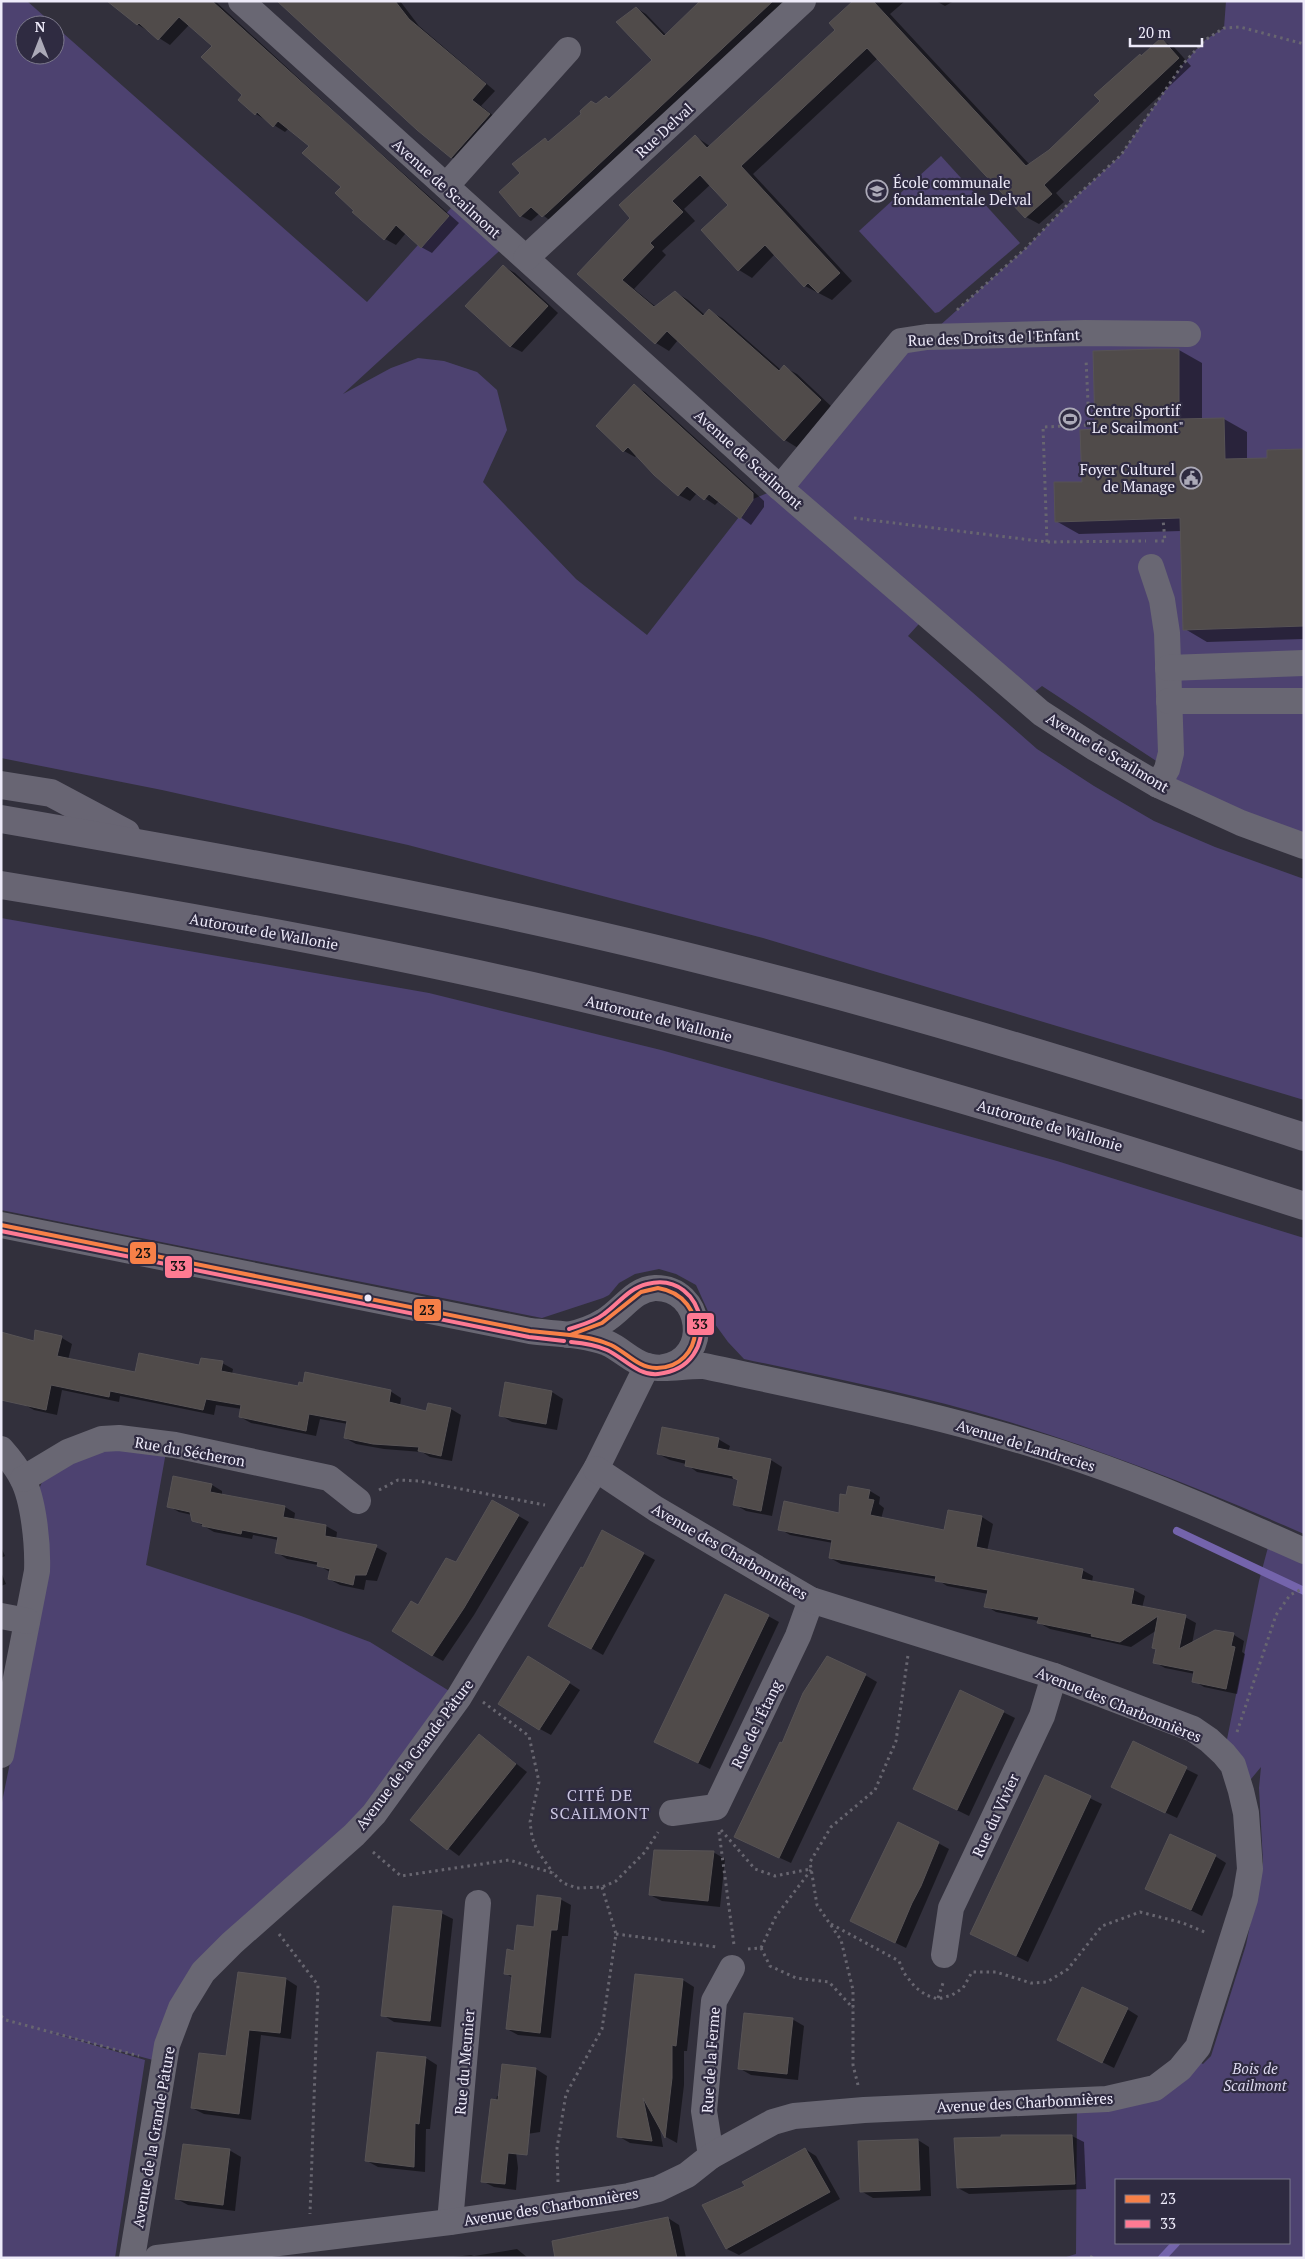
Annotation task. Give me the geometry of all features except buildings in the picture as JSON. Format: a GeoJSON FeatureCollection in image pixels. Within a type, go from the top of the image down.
{"type":"FeatureCollection","features":[{"type":"Feature","properties":{"kind":"highway"},"geometry":{"type":"LineString","coordinates":[[1,785],[51,793],[147,844]]}},
{"type":"Feature","properties":{"kind":"highway"},"geometry":{"type":"LineString","coordinates":[[1,818],[344,880],[547,924],[741,970],[1126,1078],[1304,1137]]}},
{"type":"Feature","properties":{"kind":"highway","name":"Autoroute de Wallonie"},"geometry":{"type":"LineString","coordinates":[[1,885],[333,943],[533,987],[702,1028],[1102,1140],[1304,1206]]}},
{"type":"Feature","properties":{"kind":"street","name":"Avenue de Scailmont"},"geometry":{"type":"LineString","coordinates":[[241,1],[780,488],[1041,713],[1095,748],[1158,785],[1241,823],[1304,846]]}},
{"type":"Feature","properties":{"kind":"street","name":"Rue Delval"},"geometry":{"type":"LineString","coordinates":[[526,258],[803,1]]}},
{"type":"Feature","properties":{"kind":"street"},"geometry":{"type":"LineString","coordinates":[[446,186],[568,50]]}},
{"type":"Feature","properties":{"kind":"street","name":"Rue des Droits de l'Enfant"},"geometry":{"type":"LineString","coordinates":[[780,488],[900,341],[927,337],[1086,333],[1188,334]]}},
{"type":"Feature","properties":{"kind":"street"},"geometry":{"type":"LineString","coordinates":[[1151,567],[1162,600],[1168,633],[1170,753],[1168,769],[1158,785]]}},
{"type":"Feature","properties":{"kind":"street"},"geometry":{"type":"LineString","coordinates":[[1168,668],[1304,663]]}},
{"type":"Feature","properties":{"kind":"street"},"geometry":{"type":"LineString","coordinates":[[1169,702],[1304,701]]}},
{"type":"Feature","properties":{"kind":"street"},"geometry":{"type":"LineString","coordinates":[[1,1225],[530,1331],[604,1342],[644,1363],[669,1366],[680,1360],[689,1352],[695,1340],[697,1328],[695,1315],[689,1304],[680,1295],[668,1290],[654,1288],[642,1291],[630,1298],[622,1308],[605,1321],[568,1336]]}},
{"type":"Feature","properties":{"kind":"street"},"geometry":{"type":"LineString","coordinates":[[622,1308],[618,1320],[618,1334],[621,1346],[644,1363]]}},
{"type":"Feature","properties":{"kind":"street"},"geometry":{"type":"LineString","coordinates":[[697,1328],[708,1346],[737,1373]]}},
{"type":"Feature","properties":{"kind":"street","name":"Avenue de Landrecies"},"geometry":{"type":"LineString","coordinates":[[644,1363],[696,1366],[737,1373],[866,1400],[966,1426],[1079,1459],[1191,1501],[1304,1550]]}},
{"type":"Feature","properties":{"kind":"street","name":"Avenue de la Grande Pâture"},"geometry":{"type":"LineString","coordinates":[[132,2258],[167,2045],[181,2008],[203,1972],[232,1942],[354,1835],[394,1786],[465,1689],[596,1469],[644,1363]]}},
{"type":"Feature","properties":{"kind":"street","name":"Rue du Sécheron"},"geometry":{"type":"LineString","coordinates":[[23,1479],[68,1452],[102,1440],[119,1438],[176,1445],[329,1478],[358,1500]]}},
{"type":"Feature","properties":{"kind":"street"},"geometry":{"type":"LineString","coordinates":[[1,1449],[23,1479],[33,1519],[38,1558],[1,1755]]}},
{"type":"Feature","properties":{"kind":"street","name":"Avenue des Charbonnières"},"geometry":{"type":"LineString","coordinates":[[157,2258],[450,2222],[629,2196],[658,2189],[687,2175],[711,2156],[773,2122],[787,2118],[864,2110],[1107,2099],[1155,2088],[1180,2069],[1198,2047],[1245,1899],[1250,1868],[1246,1813],[1233,1765],[1224,1754],[1193,1729],[1054,1676],[811,1600],[656,1509],[596,1469]]}},
{"type":"Feature","properties":{"kind":"street","name":"Rue de l'Étang"},"geometry":{"type":"LineString","coordinates":[[672,1813],[716,1808],[798,1636],[811,1600]]}},
{"type":"Feature","properties":{"kind":"street"},"geometry":{"type":"LineString","coordinates":[[1,1616],[27,1621]]}},
{"type":"Feature","properties":{"kind":"street","name":"Rue du Vivier"},"geometry":{"type":"LineString","coordinates":[[944,1956],[951,1908],[1042,1716],[1054,1676]]}},
{"type":"Feature","properties":{"kind":"street","name":"Rue du Meunier"},"geometry":{"type":"LineString","coordinates":[[450,2222],[478,1903]]}},
{"type":"Feature","properties":{"kind":"street","name":"Rue de la Ferme"},"geometry":{"type":"LineString","coordinates":[[711,2156],[704,2111],[714,2001],[734,1959]]}},
{"type":"Feature","properties":{"kind":"path"},"geometry":{"type":"LineString","coordinates":[[927,337],[1026,248],[1069,203],[1120,155],[1183,64],[1205,40],[1224,28],[1240,27],[1304,44]]}},
{"type":"Feature","properties":{"kind":"path"},"geometry":{"type":"LineString","coordinates":[[1047,542],[1043,427],[1088,425],[1086,333]]}},
{"type":"Feature","properties":{"kind":"path"},"geometry":{"type":"LineString","coordinates":[[829,530],[841,516],[1047,542],[1165,540],[1163,519]]}},
{"type":"Feature","properties":{"kind":"path"},"geometry":{"type":"LineString","coordinates":[[358,1500],[398,1480],[419,1481],[570,1510]]}},
{"type":"Feature","properties":{"kind":"path"},"geometry":{"type":"LineString","coordinates":[[1224,1754],[1233,1744],[1276,1615],[1290,1595],[1304,1588]]}},
{"type":"Feature","properties":{"kind":"path"},"geometry":{"type":"LineString","coordinates":[[864,2110],[853,2065],[853,1990],[842,1940],[817,1905],[810,1862],[831,1827],[875,1790],[896,1741],[912,1631]]}},
{"type":"Feature","properties":{"kind":"path"},"geometry":{"type":"LineString","coordinates":[[465,1689],[529,1736],[539,1782],[530,1822],[532,1837],[537,1850],[553,1873],[563,1883],[577,1888],[602,1887],[616,1882],[645,1852],[672,1813]]}},
{"type":"Feature","properties":{"kind":"path"},"geometry":{"type":"LineString","coordinates":[[734,1959],[719,1828],[754,1869],[775,1876],[811,1869]]}},
{"type":"Feature","properties":{"kind":"path"},"geometry":{"type":"LineString","coordinates":[[354,1835],[401,1876],[510,1860],[553,1873]]}},
{"type":"Feature","properties":{"kind":"path"},"geometry":{"type":"LineString","coordinates":[[616,1934],[734,1959],[761,1948],[776,1916],[811,1869]]}},
{"type":"Feature","properties":{"kind":"path"},"geometry":{"type":"LineString","coordinates":[[558,2207],[557,2148],[566,2094],[602,2029],[616,1934],[602,1887]]}},
{"type":"Feature","properties":{"kind":"path"},"geometry":{"type":"LineString","coordinates":[[829,1923],[899,1961],[904,1973],[916,1987],[926,1995],[938,1999],[952,1996],[963,1988],[972,1972],[996,1972],[1030,1982],[1047,1982],[1068,1969],[1102,1926],[1140,1912],[1184,1923],[1231,1943]]}},
{"type":"Feature","properties":{"kind":"path"},"geometry":{"type":"LineString","coordinates":[[265,1915],[318,1985],[310,2240]]}},
{"type":"Feature","properties":{"kind":"path"},"geometry":{"type":"LineString","coordinates":[[761,1948],[770,1966],[796,1978],[829,1982],[853,2008]]}},
{"type":"Feature","properties":{"kind":"path"},"geometry":{"type":"LineString","coordinates":[[1,2016],[6,2020],[164,2063]]}},
{"type":"Feature","properties":{"kind":"green space"},"geometry":{"type":"Polygon","coordinates":[[[1,1],[27,1],[43,15],[15,15],[15,65],[65,65],[65,35],[367,302],[460,198],[508,243],[343,394],[391,368],[418,358],[444,361],[477,372],[497,390],[507,430],[483,482],[576,579],[647,635],[753,499],[780,488],[891,350],[927,337],[1026,248],[1069,203],[1121,155],[1183,64],[1205,40],[1224,28],[1226,1],[1304,1],[1304,846],[1158,785],[1167,768],[1042,686],[1026,699],[927,615],[908,636],[1037,749],[1094,786],[1154,821],[1215,847],[1304,879],[1304,1100],[763,938],[408,845],[162,790],[1,758],[1,1]]]}},
{"type":"Feature","properties":{"kind":"green space"},"geometry":{"type":"Polygon","coordinates":[[[941,156],[1020,243],[939,312],[935,313],[859,231],[941,156]]]}},
{"type":"Feature","properties":{"kind":"green space"},"geometry":{"type":"Polygon","coordinates":[[[1,918],[429,993],[661,1050],[1057,1161],[1304,1238],[1304,1534],[1156,1473],[1006,1421],[909,1395],[744,1359],[728,1342],[712,1320],[696,1285],[676,1274],[659,1269],[635,1274],[619,1283],[609,1295],[603,1298],[542,1318],[1,1210],[1,918]]]}},
{"type":"Feature","properties":{"kind":"green space"},"geometry":{"type":"Polygon","coordinates":[[[94,1447],[166,1452],[146,1565],[301,1616],[370,1642],[459,1697],[394,1786],[232,1943],[164,2063],[46,2031],[145,2060],[115,2258],[1,2258],[1,1807],[46,1585],[37,1494],[45,1475],[94,1447]]]}},
{"type":"Feature","properties":{"kind":"green space","name":"Bois de Scailmont"},"geometry":{"type":"Polygon","coordinates":[[[1271,1536],[1304,1551],[1304,2258],[1063,2258],[1076,2254],[1077,2101],[1107,2099],[1191,2057],[1203,2064],[1211,2056],[1246,1945],[1263,1862],[1259,1788],[1261,1767],[1241,1791],[1224,1754],[1259,1581],[1271,1536]]]}},
{"type":"Feature","properties":{"kind":"waterway"},"geometry":{"type":"LineString","coordinates":[[1177,1531],[1304,1591]]}},
{"type":"Feature","properties":{"kind":"waterway"},"geometry":{"type":"LineString","coordinates":[[1162,2258],[1175,2244]]}},
{"type":"Feature","properties":{"kind":"transit line","name":"23"},"geometry":{"type":"LineString","coordinates":[[1,1225],[530,1331],[570,1335]]}},
{"type":"Feature","properties":{"kind":"transit line","name":"33"},"geometry":{"type":"LineString","coordinates":[[1,1231],[529,1337],[564,1341]]}},
{"type":"Feature","properties":{"kind":"transit line","name":"33"},"geometry":{"type":"LineString","coordinates":[[569,1329],[600,1317],[629,1293],[647,1284],[667,1283],[684,1290],[695,1304],[700,1320],[700,1338],[693,1355],[680,1367],[658,1374],[644,1372],[603,1348],[571,1342]]}},
{"type":"Feature","properties":{"kind":"transit line","name":"23"},"geometry":{"type":"LineString","coordinates":[[658,1288],[675,1294],[687,1304],[694,1318],[695,1332],[692,1346],[684,1357],[672,1365],[656,1368],[643,1365],[606,1343],[591,1338],[570,1335],[602,1323],[641,1292],[658,1288]]}},
{"type":"Feature","properties":{"kind":"place","name":"École communale fondamentale Delval"},"geometry":{"type":"Point","coordinates":[877,191]}},
{"type":"Feature","properties":{"kind":"place","name":"Centre Sportif \"Le Scailmont\""},"geometry":{"type":"Point","coordinates":[1070,419]}},
{"type":"Feature","properties":{"kind":"place","name":"Foyer Culturel de Manage"},"geometry":{"type":"Point","coordinates":[1191,478]}},
{"type":"Feature","properties":{"kind":"district","name":"CITÉ DE SCAILMONT"},"geometry":{"type":"Point","coordinates":[600,1804]}}]}
